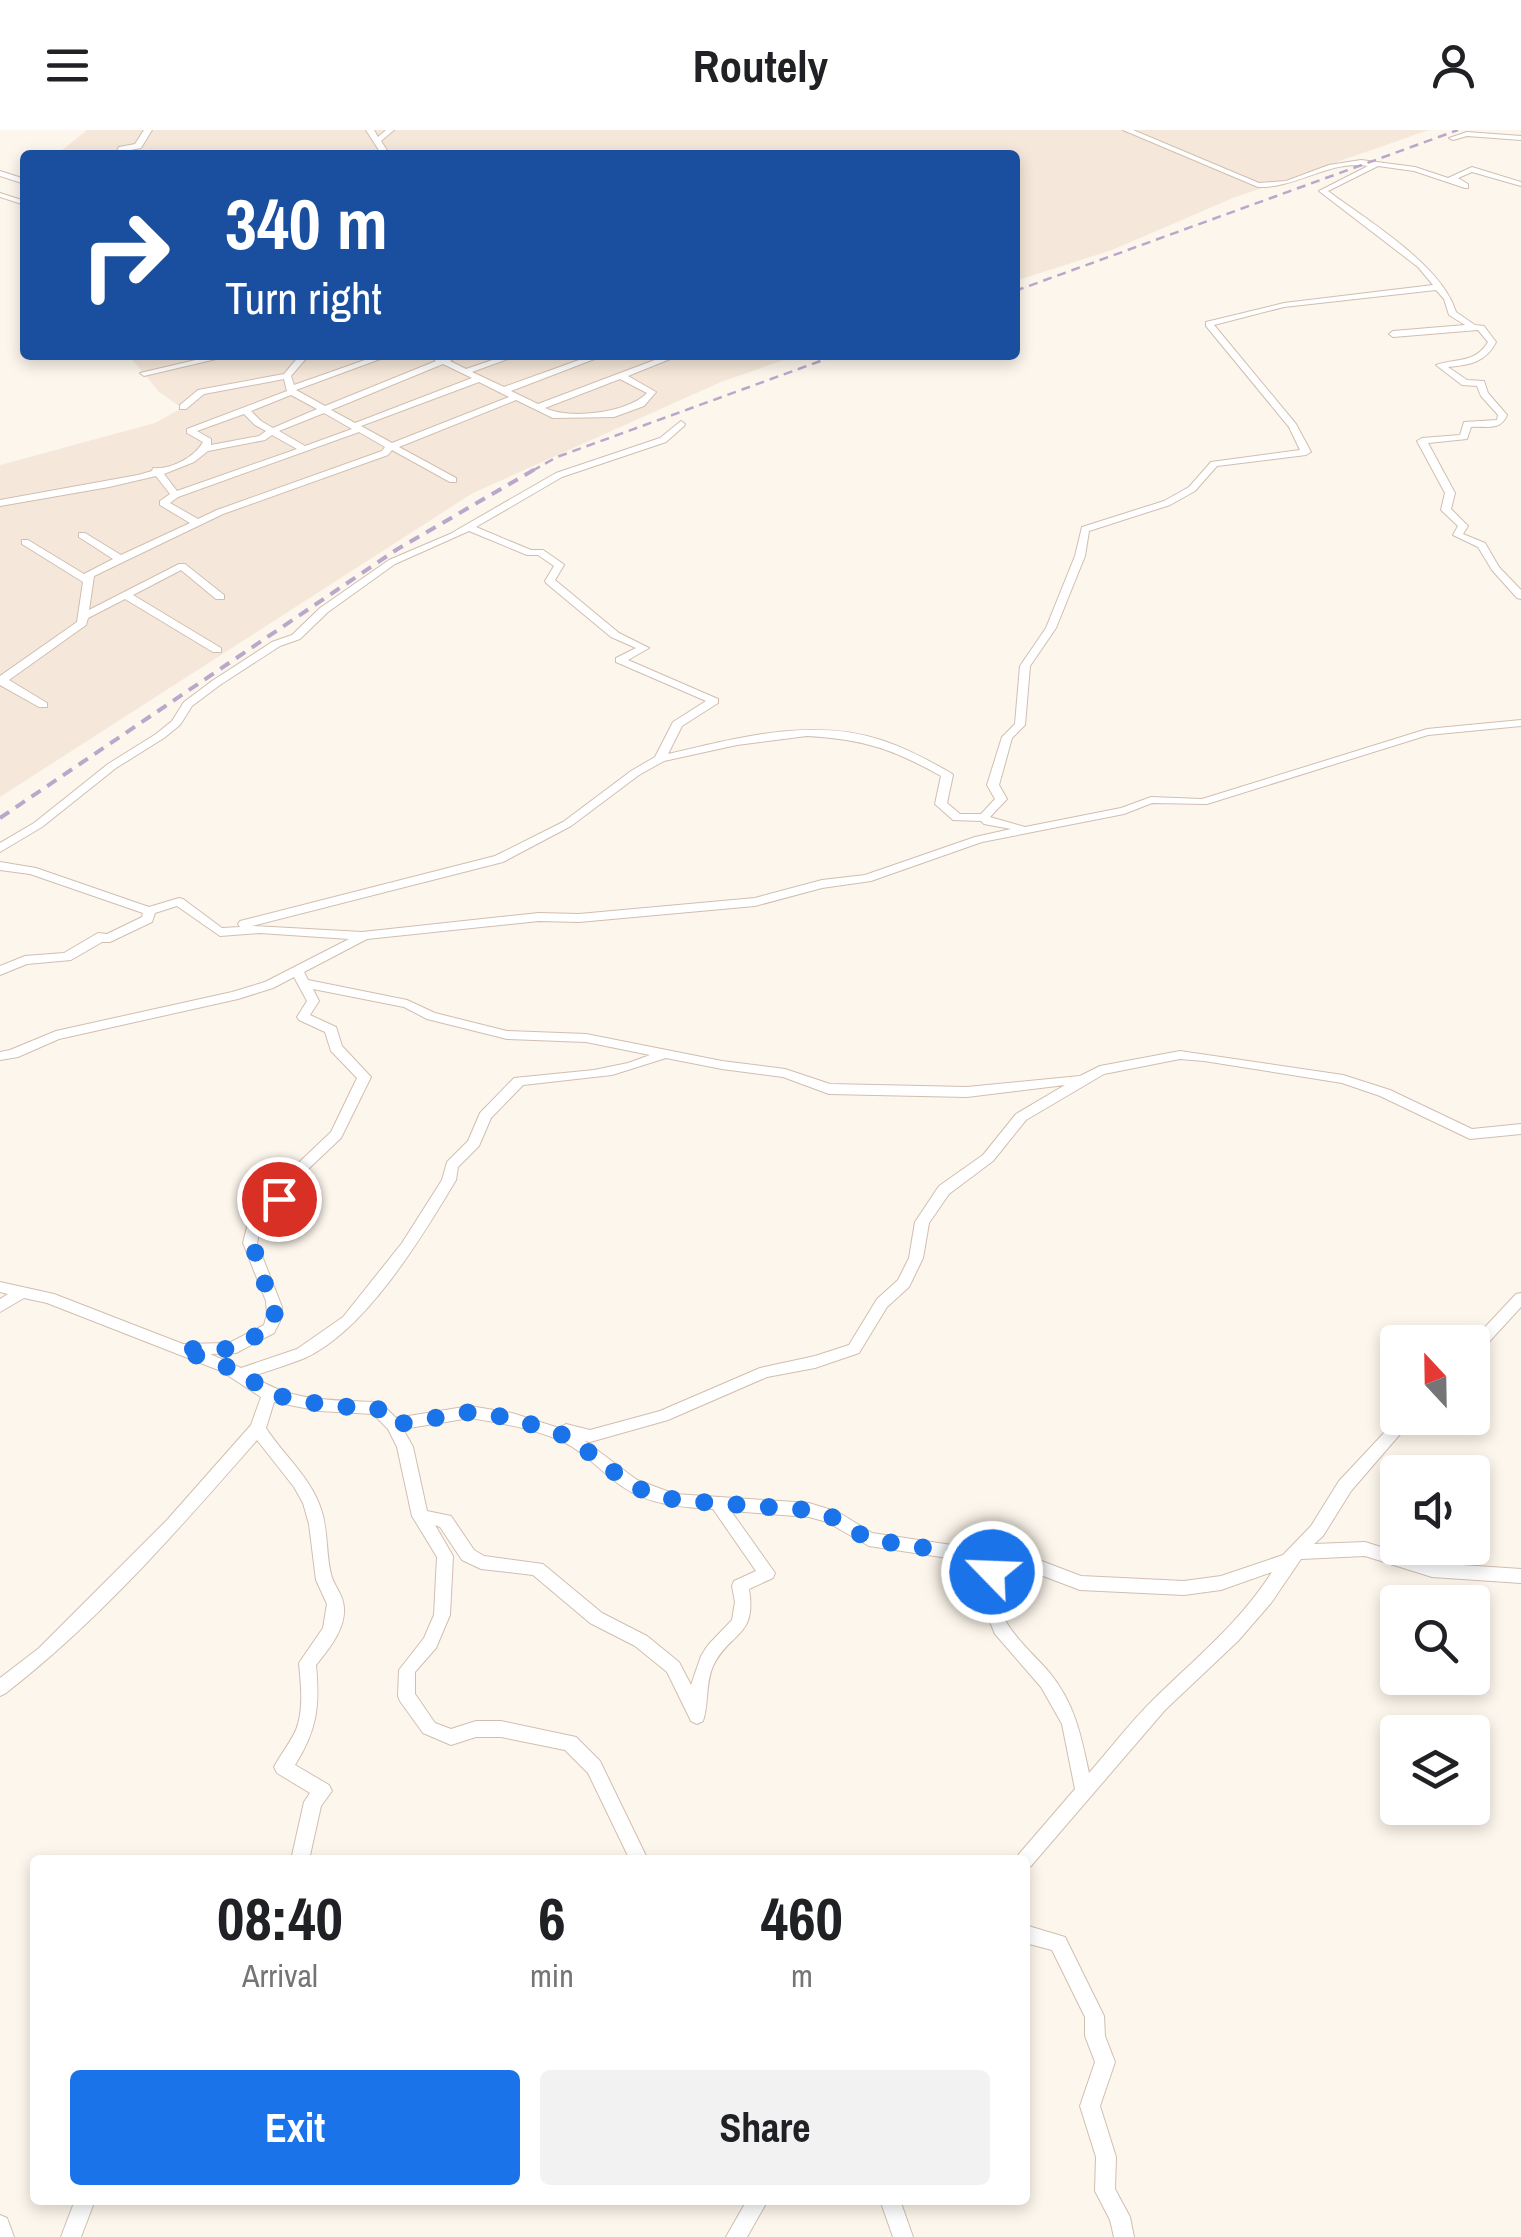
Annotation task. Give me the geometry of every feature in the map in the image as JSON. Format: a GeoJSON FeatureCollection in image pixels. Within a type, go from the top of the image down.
{"type":"FeatureCollection","features":[{"type":"Feature","properties":{"kind":"street"},"geometry":{"type":"LineString","coordinates":[[122,150],[138,146],[148,130]]}},
{"type":"Feature","properties":{"kind":"street"},"geometry":{"type":"LineString","coordinates":[[370,130],[382,150]]}},
{"type":"Feature","properties":{"kind":"street"},"geometry":{"type":"LineString","coordinates":[[376,142],[390,130]]}},
{"type":"Feature","properties":{"kind":"street"},"geometry":{"type":"LineString","coordinates":[[1127,130],[1266,186],[1347,163],[1416,169],[1465,186],[1452,178],[1472,170],[1521,184]]}},
{"type":"Feature","properties":{"kind":"street"},"geometry":{"type":"LineString","coordinates":[[1454,138],[1467,134],[1521,138]]}},
{"type":"Feature","properties":{"kind":"street"},"geometry":{"type":"LineString","coordinates":[[1372,163],[1374,169],[1324,191],[1421,265],[1448,299],[1452,313],[1473,327]]}},
{"type":"Feature","properties":{"kind":"street"},"geometry":{"type":"LineString","coordinates":[[967,844],[971,831],[986,820],[1001,799],[993,785],[1006,738],[1020,724],[1025,666],[1051,628],[1080,556],[1085,528],[1179,497],[1208,469],[1224,461],[1306,452],[1293,426],[1209,324],[1284,305],[1437,288]]}},
{"type":"Feature","properties":{"kind":"street"},"geometry":{"type":"LineString","coordinates":[[1393,334],[1473,327],[1480,328],[1492,342],[1489,350],[1470,362],[1440,365],[1465,383],[1481,383],[1484,394],[1504,415],[1500,422],[1467,424],[1464,436],[1422,441],[1450,492],[1446,510],[1463,526],[1458,535],[1482,545],[1494,568],[1521,596]]}},
{"type":"Feature","properties":{"kind":"street"},"geometry":{"type":"LineString","coordinates":[[144,372],[205,360]]}},
{"type":"Feature","properties":{"kind":"street"},"geometry":{"type":"LineString","coordinates":[[183,408],[201,392],[287,376],[301,360]]}},
{"type":"Feature","properties":{"kind":"street"},"geometry":{"type":"LineString","coordinates":[[0,503],[94,487],[200,455],[208,441],[190,432],[372,360]]}},
{"type":"Feature","properties":{"kind":"street"},"geometry":{"type":"LineString","coordinates":[[467,371],[500,360]]}},
{"type":"Feature","properties":{"kind":"street"},"geometry":{"type":"LineString","coordinates":[[505,390],[587,360]]}},
{"type":"Feature","properties":{"kind":"street"},"geometry":{"type":"LineString","coordinates":[[538,407],[664,360]]}},
{"type":"Feature","properties":{"kind":"street"},"geometry":{"type":"LineString","coordinates":[[205,449],[262,438],[272,430],[442,361],[561,416],[624,412],[641,404],[652,392],[623,377]]}},
{"type":"Feature","properties":{"kind":"street"},"geometry":{"type":"LineString","coordinates":[[287,376],[291,390],[454,480]]}},
{"type":"Feature","properties":{"kind":"street"},"geometry":{"type":"LineString","coordinates":[[196,522],[163,503],[175,495],[306,450],[481,378]]}},
{"type":"Feature","properties":{"kind":"street"},"geometry":{"type":"LineString","coordinates":[[85,616],[89,574],[196,522],[385,453],[390,447],[516,396]]}},
{"type":"Feature","properties":{"kind":"street"},"geometry":{"type":"LineString","coordinates":[[246,411],[306,450]]}},
{"type":"Feature","properties":{"kind":"street"},"geometry":{"type":"LineString","coordinates":[[0,848],[38,825],[112,766],[176,724],[188,704],[276,644],[296,637],[324,610],[376,574],[559,475],[663,440],[681,424]]}},
{"type":"Feature","properties":{"kind":"street"},"geometry":{"type":"LineString","coordinates":[[156,470],[175,495]]}},
{"type":"Feature","properties":{"kind":"street"},"geometry":{"type":"LineString","coordinates":[[469,527],[530,553],[540,552],[559,565],[550,581],[615,635],[644,648],[620,660],[714,701],[677,724],[660,759]]}},
{"type":"Feature","properties":{"kind":"street"},"geometry":{"type":"LineString","coordinates":[[82,535],[120,559]]}},
{"type":"Feature","properties":{"kind":"street"},"geometry":{"type":"LineString","coordinates":[[26,542],[87,580]]}},
{"type":"Feature","properties":{"kind":"street"},"geometry":{"type":"LineString","coordinates":[[43,705],[1,680],[72,633],[85,616],[182,566],[220,597]]}},
{"type":"Feature","properties":{"kind":"street"},"geometry":{"type":"LineString","coordinates":[[125,595],[217,650]]}},
{"type":"Feature","properties":{"kind":"street"},"geometry":{"type":"LineString","coordinates":[[0,866],[32,871],[149,911],[179,902],[220,932],[260,930],[362,936],[539,917],[579,918],[754,902],[822,884],[867,878],[967,844],[1124,811],[1150,800],[1202,802],[1427,732],[1521,723]]}},
{"type":"Feature","properties":{"kind":"street"},"geometry":{"type":"LineString","coordinates":[[220,932],[499,858],[567,824],[635,772],[660,759],[785,732],[840,734],[891,744],[947,776],[941,804],[958,818],[1034,827]]}},
{"type":"Feature","properties":{"kind":"street"},"geometry":{"type":"LineString","coordinates":[[0,971],[25,960],[67,956],[102,936],[106,939],[134,927],[148,919],[149,911]]}},
{"type":"Feature","properties":{"kind":"street"},"geometry":{"type":"LineString","coordinates":[[0,1056],[56,1034],[301,978],[362,936]]}},
{"type":"Feature","properties":{"kind":"street"},"geometry":{"type":"LineString","coordinates":[[301,978],[407,1004],[431,1016],[507,1036],[572,1036],[785,1073],[840,1090],[967,1092],[1092,1075]]}},
{"type":"Feature","properties":{"kind":"street"},"geometry":{"type":"LineString","coordinates":[[179,1349],[231,1349],[269,1329],[276,1307],[271,1289],[262,1277],[260,1258],[250,1243],[256,1224],[291,1187],[296,1173],[336,1135],[364,1078],[336,1048],[331,1030],[303,1017],[313,1001],[301,978]]}},
{"type":"Feature","properties":{"kind":"street"},"geometry":{"type":"LineString","coordinates":[[243,1373],[302,1353],[348,1322],[407,1246],[449,1180],[452,1165],[474,1143],[485,1116],[519,1081],[615,1072],[645,1065],[666,1054]]}},
{"type":"Feature","properties":{"kind":"street"},"geometry":{"type":"LineString","coordinates":[[393,1425],[470,1412],[590,1436],[663,1416],[764,1372],[854,1349],[882,1303],[904,1283],[916,1258],[922,1222],[944,1190],[988,1158],[990,1150],[1003,1141],[1021,1117],[1114,1066],[1180,1055],[1204,1057],[1343,1079],[1385,1093],[1470,1134],[1521,1129]]}},
{"type":"Feature","properties":{"kind":"street"},"geometry":{"type":"LineString","coordinates":[[0,1287],[24,1292],[243,1373],[269,1394],[330,1406],[377,1408],[393,1425],[405,1447],[420,1516],[446,1556],[442,1615],[430,1643],[407,1670],[406,1696],[429,1728],[451,1736],[476,1729],[501,1729],[570,1743],[594,1767],[637,1855]]}},
{"type":"Feature","properties":{"kind":"street"},"geometry":{"type":"LineString","coordinates":[[0,1306],[24,1292]]}},
{"type":"Feature","properties":{"kind":"street"},"geometry":{"type":"LineString","coordinates":[[1490,1332],[1521,1298]]}},
{"type":"Feature","properties":{"kind":"street"},"geometry":{"type":"LineString","coordinates":[[0,1688],[45,1654],[128,1566],[174,1524],[258,1428],[269,1394]]}},
{"type":"Feature","properties":{"kind":"street"},"geometry":{"type":"LineString","coordinates":[[512,1418],[569,1437],[631,1485],[649,1493],[676,1500],[808,1510],[832,1517],[868,1539],[1031,1564],[1080,1583],[1184,1588],[1221,1584],[1293,1556],[1365,1549],[1432,1570],[1521,1576]]}},
{"type":"Feature","properties":{"kind":"street"},"geometry":{"type":"LineString","coordinates":[[258,1428],[276,1458],[304,1489],[315,1511],[322,1548],[318,1556],[322,1577],[335,1600],[336,1612],[324,1642],[307,1663],[313,1706],[294,1751],[283,1766],[323,1790],[314,1802],[301,1855]]}},
{"type":"Feature","properties":{"kind":"street"},"geometry":{"type":"LineString","coordinates":[[1029,1855],[1158,1705],[1232,1636],[1265,1598],[1293,1556],[1318,1532],[1345,1486],[1392,1435]]}},
{"type":"Feature","properties":{"kind":"street"},"geometry":{"type":"LineString","coordinates":[[420,1516],[445,1521],[468,1555],[481,1562],[537,1569],[596,1618],[641,1641],[674,1667],[697,1716],[697,1690],[708,1658],[743,1621],[745,1608],[740,1586],[767,1573],[717,1503]]}},
{"type":"Feature","properties":{"kind":"street"},"geometry":{"type":"LineString","coordinates":[[964,1554],[992,1572],[991,1605],[1001,1628],[1046,1682],[1070,1722],[1084,1790]]}},
{"type":"Feature","properties":{"kind":"street"},"geometry":{"type":"LineString","coordinates":[[1030,1936],[1058,1944],[1094,2016],[1095,2036],[1105,2062],[1090,2106],[1106,2156],[1104,2190],[1120,2218],[1124,2237]]}},
{"type":"Feature","properties":{"kind":"street"},"geometry":{"type":"LineString","coordinates":[[71,2237],[83,2205]]}},
{"type":"Feature","properties":{"kind":"street"},"geometry":{"type":"LineString","coordinates":[[736,2237],[755,2205]]}},
{"type":"Feature","properties":{"kind":"street"},"geometry":{"type":"LineString","coordinates":[[892,2205],[904,2237]]}},
{"type":"Feature","properties":{"kind":"street"},"geometry":{"type":"LineString","coordinates":[[0,2225],[4,2237]]}},
{"type":"Feature","properties":{"kind":"shaded area"},"geometry":{"type":"Polygon","coordinates":[[[87,130],[1429,130],[1233,198],[1112,250],[1020,279],[1020,150],[62,150],[87,130]]]}},
{"type":"Feature","properties":{"kind":"shaded area"},"geometry":{"type":"Polygon","coordinates":[[[132,360],[784,360],[721,382],[473,493],[0,797],[0,465],[155,423],[182,408],[159,392],[132,360]]]}},
{"type":"Feature","properties":{"kind":"railway"},"geometry":{"type":"LineString","coordinates":[[1020,289],[1458,130]]}},
{"type":"Feature","properties":{"kind":"railway"},"geometry":{"type":"LineString","coordinates":[[532,471],[557,457],[823,360]]}},
{"type":"Feature","properties":{"kind":"railway"},"geometry":{"type":"LineString","coordinates":[[0,818],[396,550],[537,468]]}},
{"type":"Feature","properties":{"kind":"route"},"geometry":{"type":"LineString","coordinates":[[279,1199],[256,1224],[250,1243],[260,1258],[262,1277],[271,1289],[276,1307],[269,1329],[231,1349],[179,1349],[243,1373],[269,1394],[330,1406],[377,1408],[393,1425],[470,1412],[512,1418],[569,1437],[631,1485],[649,1493],[676,1500],[808,1510],[832,1517],[868,1539],[964,1554],[992,1572]]}}]}
